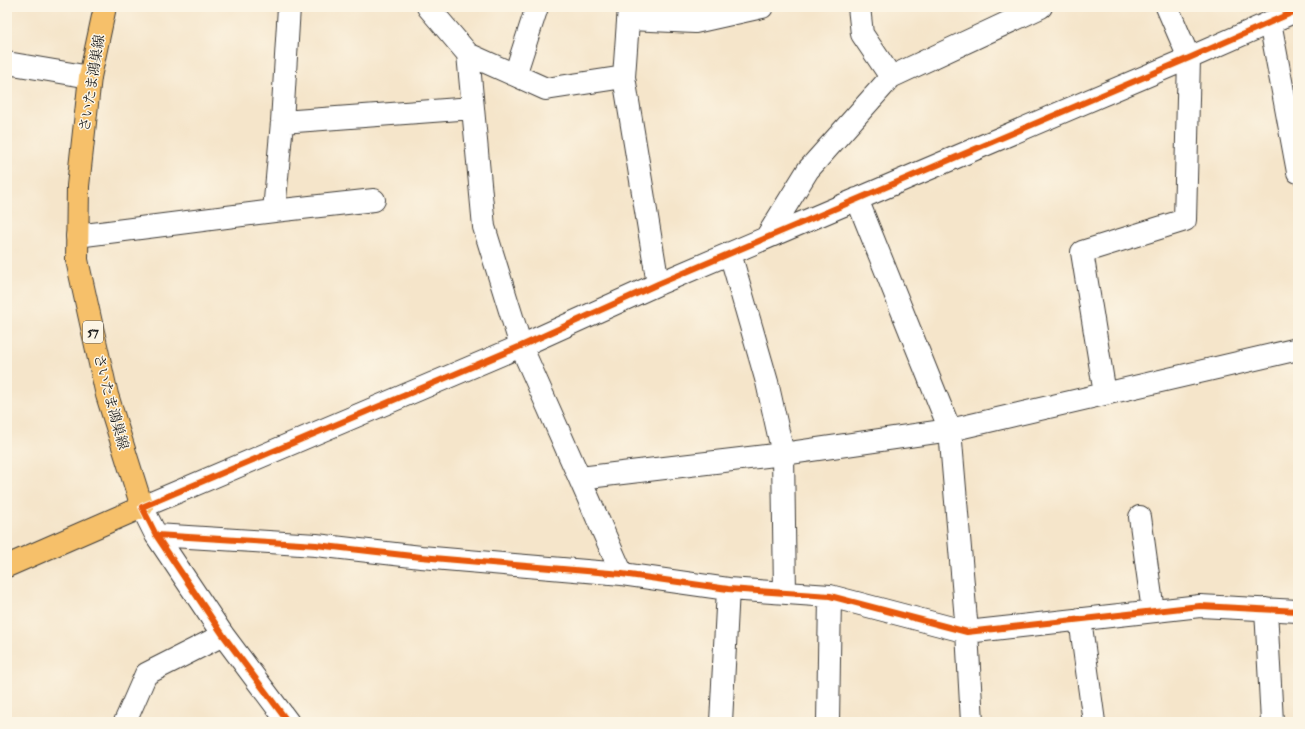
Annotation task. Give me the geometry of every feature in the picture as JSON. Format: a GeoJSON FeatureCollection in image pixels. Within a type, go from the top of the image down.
{"type":"FeatureCollection","features":[{"type":"Feature","properties":{"kind":"main road","name":"さいたま鴻巣線"},"geometry":{"type":"LineString","coordinates":[[105,7],[90,77],[78,186],[76,260],[107,395],[142,507]]}},
{"type":"Feature","properties":{"kind":"main road"},"geometry":{"type":"LineString","coordinates":[[7,566],[142,507]]}},
{"type":"Feature","properties":{"kind":"street"},"geometry":{"type":"LineString","coordinates":[[274,211],[282,122],[289,7]]}},
{"type":"Feature","properties":{"kind":"street"},"geometry":{"type":"LineString","coordinates":[[515,75],[537,7]]}},
{"type":"Feature","properties":{"kind":"street"},"geometry":{"type":"LineString","coordinates":[[658,284],[624,77],[629,13],[694,22],[762,7]]}},
{"type":"Feature","properties":{"kind":"street"},"geometry":{"type":"LineString","coordinates":[[859,7],[862,34],[890,77]]}},
{"type":"Feature","properties":{"kind":"street"},"geometry":{"type":"LineString","coordinates":[[766,238],[808,170],[890,77],[1041,7]]}},
{"type":"Feature","properties":{"kind":"street"},"geometry":{"type":"LineString","coordinates":[[1105,394],[1082,252],[1185,220],[1189,58],[1167,7]]}},
{"type":"Feature","properties":{"kind":"street"},"geometry":{"type":"LineString","coordinates":[[435,10],[468,54],[546,89],[624,77]]}},
{"type":"Feature","properties":{"kind":"street"},"geometry":{"type":"LineString","coordinates":[[288,722],[223,635],[156,535],[142,507],[521,346],[658,284],[1189,58],[1298,10]]}},
{"type":"Feature","properties":{"kind":"street"},"geometry":{"type":"LineString","coordinates":[[1270,22],[1294,134],[1298,172]]}},
{"type":"Feature","properties":{"kind":"street"},"geometry":{"type":"LineString","coordinates":[[468,54],[484,227],[521,346],[622,574]]}},
{"type":"Feature","properties":{"kind":"street"},"geometry":{"type":"LineString","coordinates":[[7,63],[90,77]]}},
{"type":"Feature","properties":{"kind":"street"},"geometry":{"type":"LineString","coordinates":[[282,122],[473,108]]}},
{"type":"Feature","properties":{"kind":"street"},"geometry":{"type":"LineString","coordinates":[[857,199],[950,430],[967,632],[972,722]]}},
{"type":"Feature","properties":{"kind":"street"},"geometry":{"type":"LineString","coordinates":[[77,236],[374,200]]}},
{"type":"Feature","properties":{"kind":"street"},"geometry":{"type":"LineString","coordinates":[[730,253],[767,382],[783,454],[785,593]]}},
{"type":"Feature","properties":{"kind":"street"},"geometry":{"type":"LineString","coordinates":[[580,478],[783,454],[950,430],[1298,349]]}},
{"type":"Feature","properties":{"kind":"street"},"geometry":{"type":"LineString","coordinates":[[1140,516],[1153,611]]}},
{"type":"Feature","properties":{"kind":"street"},"geometry":{"type":"LineString","coordinates":[[156,535],[316,544],[421,557],[622,574],[728,589],[830,596],[967,632],[1200,606],[1298,611]]}},
{"type":"Feature","properties":{"kind":"street"},"geometry":{"type":"LineString","coordinates":[[721,722],[728,589]]}},
{"type":"Feature","properties":{"kind":"street"},"geometry":{"type":"LineString","coordinates":[[828,722],[830,596]]}},
{"type":"Feature","properties":{"kind":"street"},"geometry":{"type":"LineString","coordinates":[[1266,609],[1272,722]]}},
{"type":"Feature","properties":{"kind":"street"},"geometry":{"type":"LineString","coordinates":[[1080,619],[1094,722]]}},
{"type":"Feature","properties":{"kind":"street"},"geometry":{"type":"LineString","coordinates":[[125,722],[146,674],[223,635]]}},
{"type":"Feature","properties":{"kind":"cycle path"},"geometry":{"type":"LineString","coordinates":[[288,722],[223,635],[156,535],[142,507],[521,346],[658,284],[1189,58],[1298,10]]}},
{"type":"Feature","properties":{"kind":"cycle path"},"geometry":{"type":"LineString","coordinates":[[156,535],[316,545],[421,557],[622,574],[728,589],[830,596],[967,632],[1200,606],[1298,611]]}}]}
